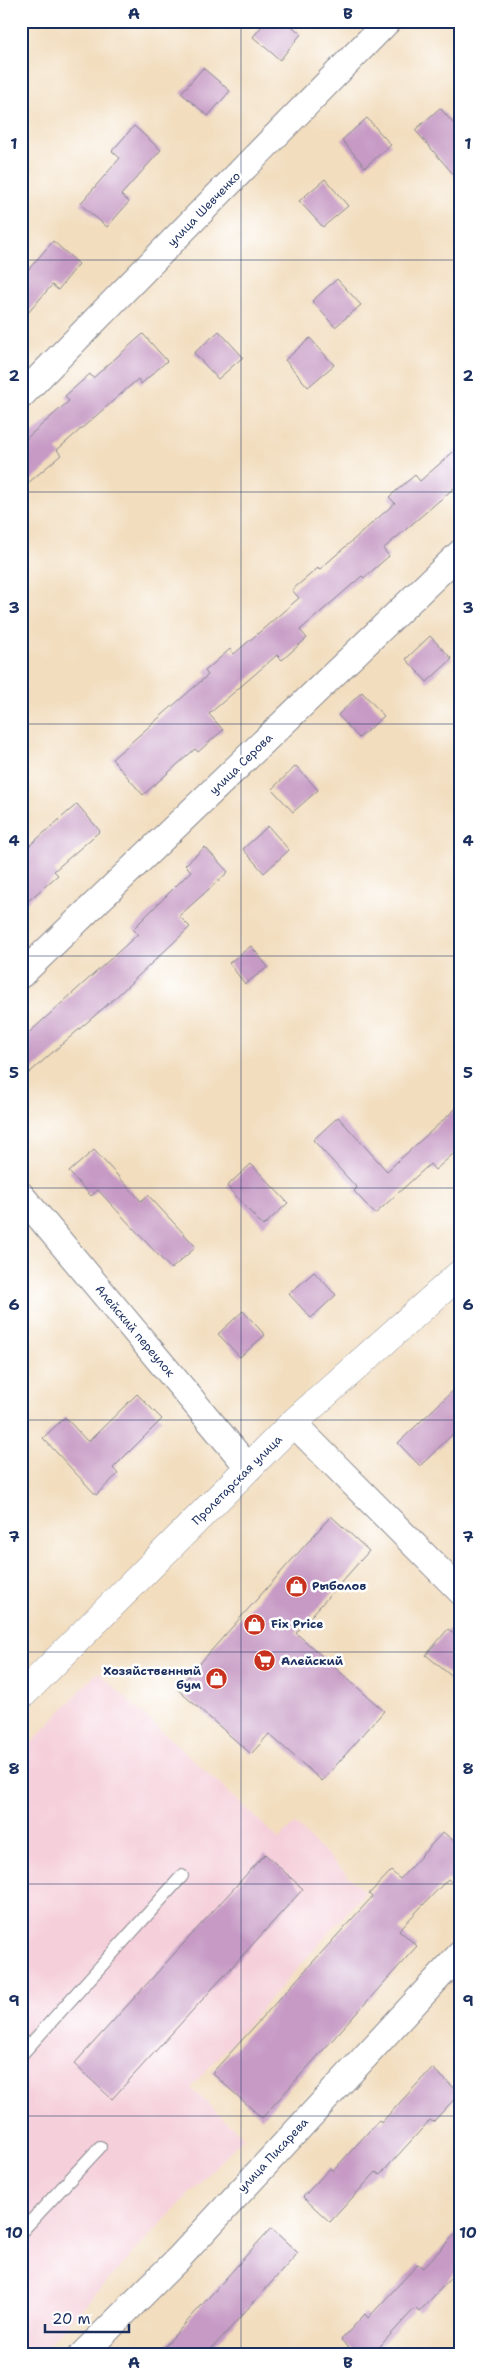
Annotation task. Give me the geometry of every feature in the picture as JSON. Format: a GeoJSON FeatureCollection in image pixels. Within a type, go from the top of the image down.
{"type":"FeatureCollection","features":[{"type":"Feature","properties":{"kind":"main road","name":"Пролетарская улица"},"geometry":{"type":"LineString","coordinates":[[21,1696],[293,1423],[461,1273]]}},
{"type":"Feature","properties":{"kind":"street","name":"улица Шевченко"},"geometry":{"type":"LineString","coordinates":[[21,396],[388,21]]}},
{"type":"Feature","properties":{"kind":"street","name":"улица Серова"},"geometry":{"type":"LineString","coordinates":[[21,975],[461,552]]}},
{"type":"Feature","properties":{"kind":"street","name":"Алейский переулок"},"geometry":{"type":"LineString","coordinates":[[21,1195],[249,1468]]}},
{"type":"Feature","properties":{"kind":"street"},"geometry":{"type":"LineString","coordinates":[[293,1423],[461,1592]]}},
{"type":"Feature","properties":{"kind":"street","name":"улица Писарева"},"geometry":{"type":"LineString","coordinates":[[82,2355],[178,2259],[461,1953]]}},
{"type":"Feature","properties":{"kind":"lane"},"geometry":{"type":"LineString","coordinates":[[21,2055],[182,1876]]}},
{"type":"Feature","properties":{"kind":"lane"},"geometry":{"type":"LineString","coordinates":[[21,2232],[100,2147]]}},
{"type":"Feature","properties":{"kind":"shaded area"},"geometry":{"type":"Polygon","coordinates":[[[98,1672],[279,1839],[295,1824],[365,1892],[191,2088],[243,2137],[38,2355],[21,2355],[21,1754],[98,1672]]]}},
{"type":"Feature","properties":{"kind":"building"},"geometry":{"type":"Polygon","coordinates":[[[266,21],[286,21],[301,34],[280,60],[253,37],[266,21]]]}},
{"type":"Feature","properties":{"kind":"building"},"geometry":{"type":"Polygon","coordinates":[[[203,68],[230,91],[208,116],[181,93],[203,68]]]}},
{"type":"Feature","properties":{"kind":"building"},"geometry":{"type":"Polygon","coordinates":[[[440,108],[461,132],[461,183],[415,130],[440,108]]]}},
{"type":"Feature","properties":{"kind":"building"},"geometry":{"type":"Polygon","coordinates":[[[367,118],[391,145],[365,167],[342,140],[367,118]]]}},
{"type":"Feature","properties":{"kind":"building"},"geometry":{"type":"Polygon","coordinates":[[[134,126],[161,150],[121,195],[129,202],[107,227],[80,204],[120,158],[112,151],[134,126]]]}},
{"type":"Feature","properties":{"kind":"building"},"geometry":{"type":"Polygon","coordinates":[[[325,179],[348,206],[323,227],[299,201],[325,179]]]}},
{"type":"Feature","properties":{"kind":"building"},"geometry":{"type":"Polygon","coordinates":[[[53,241],[79,264],[58,290],[52,285],[21,321],[21,278],[53,241]]]}},
{"type":"Feature","properties":{"kind":"building"},"geometry":{"type":"Polygon","coordinates":[[[337,279],[361,305],[335,327],[312,301],[337,279]]]}},
{"type":"Feature","properties":{"kind":"building"},"geometry":{"type":"Polygon","coordinates":[[[219,331],[243,357],[218,379],[194,353],[219,331]]]}},
{"type":"Feature","properties":{"kind":"building"},"geometry":{"type":"Polygon","coordinates":[[[143,334],[167,361],[141,384],[138,379],[57,450],[61,455],[21,489],[21,443],[69,401],[65,396],[90,374],[93,378],[143,334]]]}},
{"type":"Feature","properties":{"kind":"building"},"geometry":{"type":"Polygon","coordinates":[[[310,338],[334,365],[308,387],[285,360],[310,338]]]}},
{"type":"Feature","properties":{"kind":"building"},"geometry":{"type":"Polygon","coordinates":[[[461,445],[461,482],[383,549],[389,556],[364,578],[362,576],[300,630],[307,638],[282,660],[277,655],[209,714],[223,730],[198,752],[195,749],[143,795],[112,759],[208,675],[205,671],[230,649],[234,654],[299,598],[292,590],[318,568],[319,570],[395,503],[389,497],[415,475],[420,481],[461,445]]]}},
{"type":"Feature","properties":{"kind":"building"},"geometry":{"type":"Polygon","coordinates":[[[430,636],[452,659],[427,682],[406,659],[430,636]]]}},
{"type":"Feature","properties":{"kind":"building"},"geometry":{"type":"Polygon","coordinates":[[[362,692],[384,716],[359,738],[338,715],[362,692]]]}},
{"type":"Feature","properties":{"kind":"building"},"geometry":{"type":"Polygon","coordinates":[[[296,766],[318,790],[293,812],[272,789],[296,766]]]}},
{"type":"Feature","properties":{"kind":"building"},"geometry":{"type":"Polygon","coordinates":[[[77,804],[100,831],[54,871],[58,875],[21,907],[21,853],[77,804]]]}},
{"type":"Feature","properties":{"kind":"building"},"geometry":{"type":"Polygon","coordinates":[[[268,826],[289,850],[264,873],[243,849],[268,826]]]}},
{"type":"Feature","properties":{"kind":"building"},"geometry":{"type":"Polygon","coordinates":[[[205,847],[228,872],[179,916],[190,927],[116,997],[21,1080],[21,1040],[138,934],[133,929],[191,871],[185,865],[205,847]]]}},
{"type":"Feature","properties":{"kind":"building"},"geometry":{"type":"Polygon","coordinates":[[[251,946],[268,967],[245,984],[229,963],[251,946]]]}},
{"type":"Feature","properties":{"kind":"building"},"geometry":{"type":"Polygon","coordinates":[[[461,1104],[461,1147],[435,1170],[430,1164],[375,1214],[354,1191],[357,1188],[313,1140],[338,1117],[387,1171],[461,1104]]]}},
{"type":"Feature","properties":{"kind":"building"},"geometry":{"type":"Polygon","coordinates":[[[94,1150],[141,1201],[148,1195],[196,1247],[171,1269],[98,1190],[91,1196],[69,1172],[94,1150]]]}},
{"type":"Feature","properties":{"kind":"building"},"geometry":{"type":"Polygon","coordinates":[[[251,1164],[288,1203],[263,1226],[227,1186],[251,1164]]]}},
{"type":"Feature","properties":{"kind":"building"},"geometry":{"type":"Polygon","coordinates":[[[314,1272],[336,1295],[311,1318],[289,1294],[314,1272]]]}},
{"type":"Feature","properties":{"kind":"building"},"geometry":{"type":"Polygon","coordinates":[[[243,1311],[265,1335],[240,1357],[218,1334],[243,1311]]]}},
{"type":"Feature","properties":{"kind":"building"},"geometry":{"type":"Polygon","coordinates":[[[461,1383],[461,1426],[420,1466],[398,1443],[461,1383]]]}},
{"type":"Feature","properties":{"kind":"building"},"geometry":{"type":"Polygon","coordinates":[[[137,1394],[162,1419],[113,1468],[118,1474],[96,1495],[43,1438],[65,1417],[88,1442],[137,1394]]]}},
{"type":"Feature","properties":{"kind":"building","name":"Алейский"},"geometry":{"type":"Polygon","coordinates":[[[331,1516],[369,1551],[296,1633],[384,1711],[322,1781],[269,1734],[251,1754],[177,1689],[331,1516]]]}},
{"type":"Feature","properties":{"kind":"building"},"geometry":{"type":"Polygon","coordinates":[[[448,1629],[461,1640],[461,1684],[426,1655],[448,1629]]]}},
{"type":"Feature","properties":{"kind":"building"},"geometry":{"type":"Polygon","coordinates":[[[443,1832],[461,1847],[461,1891],[448,1879],[399,1930],[417,1946],[262,2118],[212,2073],[372,1897],[369,1894],[391,1871],[400,1879],[443,1832]]]}},
{"type":"Feature","properties":{"kind":"building"},"geometry":{"type":"Polygon","coordinates":[[[265,1854],[303,1889],[112,2099],[74,2064],[265,1854]]]}},
{"type":"Feature","properties":{"kind":"building"},"geometry":{"type":"Polygon","coordinates":[[[432,2068],[460,2093],[433,2122],[430,2120],[380,2175],[376,2172],[330,2222],[303,2197],[330,2168],[333,2171],[379,2120],[381,2123],[432,2068]]]}},
{"type":"Feature","properties":{"kind":"building"},"geometry":{"type":"Polygon","coordinates":[[[271,2228],[298,2253],[206,2355],[157,2355],[271,2228]]]}},
{"type":"Feature","properties":{"kind":"building"},"geometry":{"type":"Polygon","coordinates":[[[461,2228],[461,2267],[419,2312],[415,2308],[372,2355],[357,2355],[341,2340],[365,2314],[368,2318],[418,2264],[423,2268],[461,2228]]]}},
{"type":"Feature","properties":{"kind":"place","name":"Рыболов"},"geometry":{"type":"Point","coordinates":[296,1586]}},
{"type":"Feature","properties":{"kind":"place","name":"Fix Price"},"geometry":{"type":"Point","coordinates":[255,1624]}},
{"type":"Feature","properties":{"kind":"place","name":"Алейский"},"geometry":{"type":"Point","coordinates":[265,1661]}},
{"type":"Feature","properties":{"kind":"place","name":"Хозяйственный бум"},"geometry":{"type":"Point","coordinates":[217,1678]}}]}
